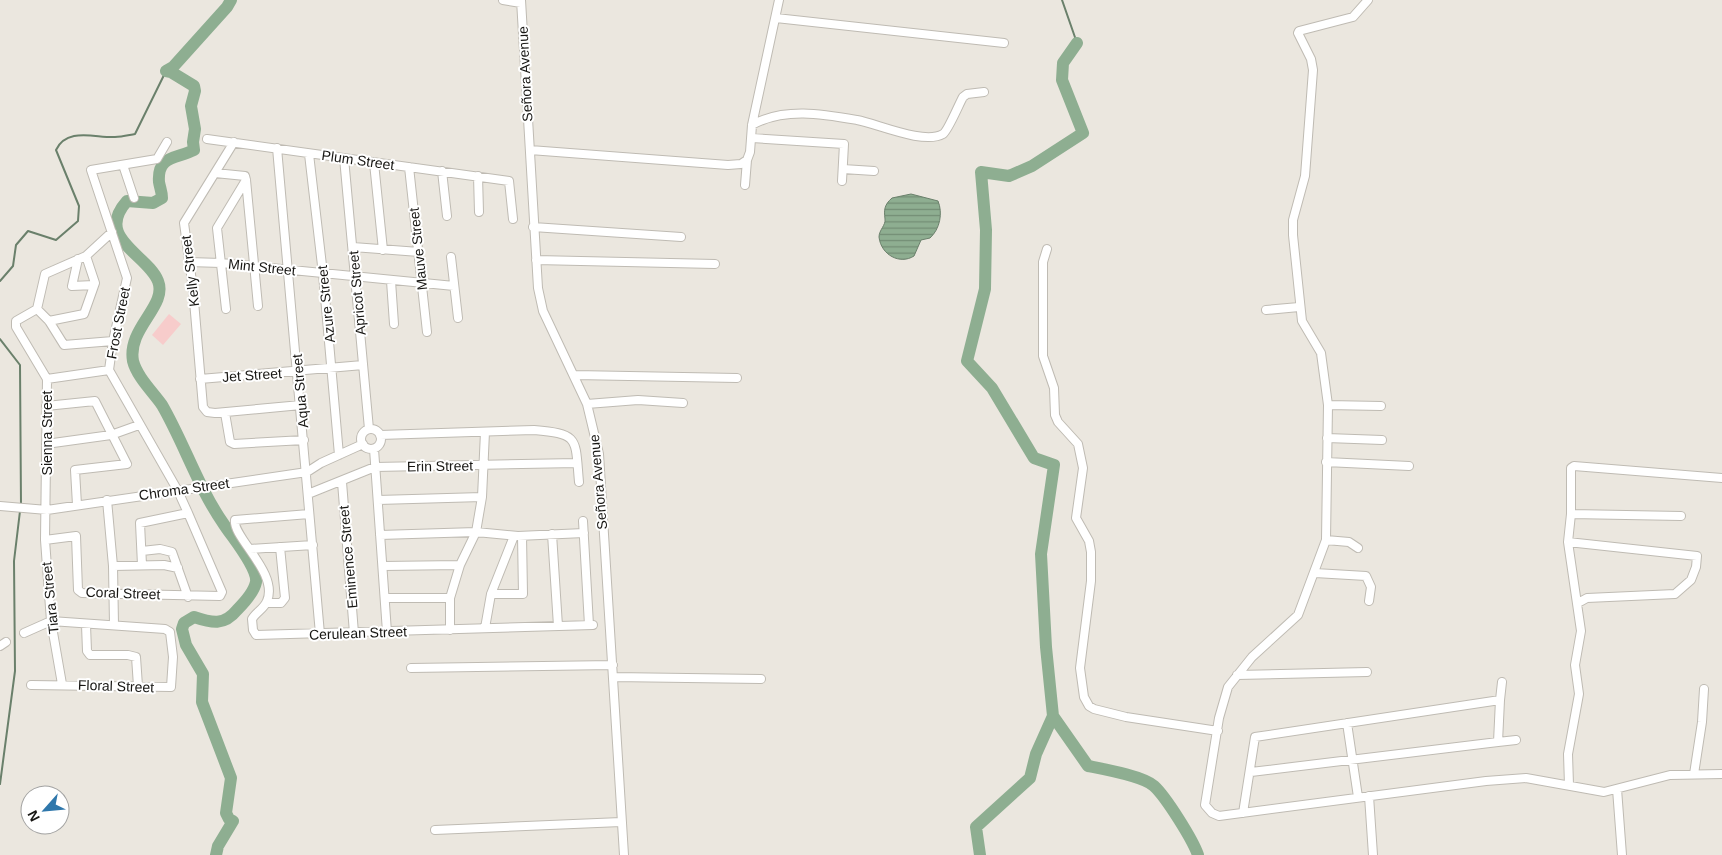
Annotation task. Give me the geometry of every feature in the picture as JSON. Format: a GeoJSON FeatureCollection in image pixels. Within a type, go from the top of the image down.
{"type":"FeatureCollection","features":[{"type":"Feature","properties":{"kind":"street"},"geometry":{"type":"LineString","coordinates":[[503,0],[521,1]]}},
{"type":"Feature","properties":{"kind":"street"},"geometry":{"type":"LineString","coordinates":[[745,185],[752,126],[779,0]]}},
{"type":"Feature","properties":{"kind":"street"},"geometry":{"type":"LineString","coordinates":[[1368,0],[1353,17],[1299,31],[1298,33],[1312,59],[1313,70],[1305,176],[1302,196],[1293,220],[1299,307],[1305,327],[1321,352],[1328,405],[1326,540],[1298,615],[1266,644],[1228,687],[1219,718],[1205,804],[1212,812],[1220,816],[1358,797],[1526,778],[1593,791],[1617,789],[1670,775],[1722,774]]}},
{"type":"Feature","properties":{"kind":"street","name":"Señora Avenue"},"geometry":{"type":"LineString","coordinates":[[521,1],[538,288],[544,311],[588,404],[599,454],[604,562],[613,665],[624,855]]}},
{"type":"Feature","properties":{"kind":"street"},"geometry":{"type":"LineString","coordinates":[[776,18],[1004,43]]}},
{"type":"Feature","properties":{"kind":"street"},"geometry":{"type":"LineString","coordinates":[[752,126],[767,117],[785,113],[858,120],[903,132],[936,137],[945,133],[963,97],[967,94],[984,92]]}},
{"type":"Feature","properties":{"kind":"street"},"geometry":{"type":"LineString","coordinates":[[752,138],[844,144],[842,182]]}},
{"type":"Feature","properties":{"kind":"street","name":"Plum Street"},"geometry":{"type":"LineString","coordinates":[[207,139],[509,181],[513,219]]}},
{"type":"Feature","properties":{"kind":"street","name":"Frost Street"},"geometry":{"type":"LineString","coordinates":[[166,142],[157,159],[91,170],[127,278],[113,341],[109,370],[178,491],[210,564]]}},
{"type":"Feature","properties":{"kind":"street","name":"Kelly Street"},"geometry":{"type":"LineString","coordinates":[[225,413],[207,412],[203,407],[184,223],[234,142]]}},
{"type":"Feature","properties":{"kind":"street","name":"Aqua Street"},"geometry":{"type":"LineString","coordinates":[[277,148],[320,634]]}},
{"type":"Feature","properties":{"kind":"street"},"geometry":{"type":"LineString","coordinates":[[530,150],[728,165],[741,164],[747,160]]}},
{"type":"Feature","properties":{"kind":"street","name":"Azure Street"},"geometry":{"type":"LineString","coordinates":[[309,154],[323,274],[339,455]]}},
{"type":"Feature","properties":{"kind":"street","name":"Apricot Street"},"geometry":{"type":"LineString","coordinates":[[344,158],[369,429]]}},
{"type":"Feature","properties":{"kind":"street"},"geometry":{"type":"LineString","coordinates":[[374,162],[382,250]]}},
{"type":"Feature","properties":{"kind":"street"},"geometry":{"type":"LineString","coordinates":[[123,165],[134,198]]}},
{"type":"Feature","properties":{"kind":"street","name":"Mauve Street"},"geometry":{"type":"LineString","coordinates":[[409,167],[427,332]]}},
{"type":"Feature","properties":{"kind":"street"},"geometry":{"type":"LineString","coordinates":[[843,169],[874,171]]}},
{"type":"Feature","properties":{"kind":"street"},"geometry":{"type":"LineString","coordinates":[[442,171],[447,216]]}},
{"type":"Feature","properties":{"kind":"street"},"geometry":{"type":"LineString","coordinates":[[215,172],[245,176],[258,306]]}},
{"type":"Feature","properties":{"kind":"street"},"geometry":{"type":"LineString","coordinates":[[478,176],[479,212]]}},
{"type":"Feature","properties":{"kind":"street"},"geometry":{"type":"LineString","coordinates":[[226,309],[217,228],[246,180]]}},
{"type":"Feature","properties":{"kind":"street"},"geometry":{"type":"LineString","coordinates":[[533,227],[681,237]]}},
{"type":"Feature","properties":{"kind":"street"},"geometry":{"type":"LineString","coordinates":[[112,232],[86,256],[45,274],[37,309],[49,321],[64,345],[113,341]]}},
{"type":"Feature","properties":{"kind":"street"},"geometry":{"type":"LineString","coordinates":[[353,248],[419,252]]}},
{"type":"Feature","properties":{"kind":"street"},"geometry":{"type":"LineString","coordinates":[[1047,249],[1043,262],[1041,347],[1054,388],[1055,415],[1058,422],[1074,436],[1082,452],[1083,468],[1076,518],[1089,542],[1091,552],[1091,581],[1080,668],[1084,697],[1089,706],[1094,709],[1126,717],[1218,731]]}},
{"type":"Feature","properties":{"kind":"street"},"geometry":{"type":"LineString","coordinates":[[49,321],[84,314],[94,285],[86,256]]}},
{"type":"Feature","properties":{"kind":"street"},"geometry":{"type":"LineString","coordinates":[[451,257],[458,318]]}},
{"type":"Feature","properties":{"kind":"street"},"geometry":{"type":"LineString","coordinates":[[78,259],[72,286],[94,285]]}},
{"type":"Feature","properties":{"kind":"street"},"geometry":{"type":"LineString","coordinates":[[536,260],[715,264]]}},
{"type":"Feature","properties":{"kind":"street","name":"Mint Street"},"geometry":{"type":"LineString","coordinates":[[189,262],[221,263],[355,278],[454,286]]}},
{"type":"Feature","properties":{"kind":"street"},"geometry":{"type":"LineString","coordinates":[[390,280],[394,324]]}},
{"type":"Feature","properties":{"kind":"street"},"geometry":{"type":"LineString","coordinates":[[1266,310],[1299,307]]}},
{"type":"Feature","properties":{"kind":"street","name":"Sienna Street"},"geometry":{"type":"LineString","coordinates":[[37,309],[20,317],[16,321],[16,327],[47,379],[47,510]]}},
{"type":"Feature","properties":{"kind":"street","name":"Jet Street"},"geometry":{"type":"LineString","coordinates":[[200,379],[363,365]]}},
{"type":"Feature","properties":{"kind":"street"},"geometry":{"type":"LineString","coordinates":[[47,379],[109,370]]}},
{"type":"Feature","properties":{"kind":"street"},"geometry":{"type":"LineString","coordinates":[[575,375],[737,378]]}},
{"type":"Feature","properties":{"kind":"street"},"geometry":{"type":"LineString","coordinates":[[588,404],[638,400],[683,404]]}},
{"type":"Feature","properties":{"kind":"street"},"geometry":{"type":"LineString","coordinates":[[46,406],[95,401],[127,464],[75,470],[78,505]]}},
{"type":"Feature","properties":{"kind":"street"},"geometry":{"type":"LineString","coordinates":[[301,405],[225,413],[230,442],[304,440]]}},
{"type":"Feature","properties":{"kind":"street"},"geometry":{"type":"LineString","coordinates":[[1328,405],[1381,406]]}},
{"type":"Feature","properties":{"kind":"street"},"geometry":{"type":"LineString","coordinates":[[46,444],[111,435],[139,425]]}},
{"type":"Feature","properties":{"kind":"street"},"geometry":{"type":"LineString","coordinates":[[369,429],[377,431],[380,435],[380,442],[374,448],[368,448],[362,444],[362,434],[369,429]]}},
{"type":"Feature","properties":{"kind":"street"},"geometry":{"type":"LineString","coordinates":[[380,435],[534,430],[567,434],[572,440],[579,482]]}},
{"type":"Feature","properties":{"kind":"street"},"geometry":{"type":"LineString","coordinates":[[450,630],[450,598],[460,565],[476,532],[485,466],[485,432]]}},
{"type":"Feature","properties":{"kind":"street"},"geometry":{"type":"LineString","coordinates":[[1327,438],[1382,440]]}},
{"type":"Feature","properties":{"kind":"street","name":"Chroma Street"},"geometry":{"type":"LineString","coordinates":[[0,506],[47,510],[307,472],[362,444]]}},
{"type":"Feature","properties":{"kind":"street"},"geometry":{"type":"LineString","coordinates":[[374,448],[387,632]]}},
{"type":"Feature","properties":{"kind":"street"},"geometry":{"type":"LineString","coordinates":[[1326,462],[1409,466]]}},
{"type":"Feature","properties":{"kind":"street","name":"Erin Street"},"geometry":{"type":"LineString","coordinates":[[308,494],[342,482],[375,467],[577,463]]}},
{"type":"Feature","properties":{"kind":"street"},"geometry":{"type":"LineString","coordinates":[[1569,785],[1568,754],[1579,694],[1575,665],[1581,631],[1568,542],[1572,468],[1574,466],[1722,478]]}},
{"type":"Feature","properties":{"kind":"street","name":"Eminence Street"},"geometry":{"type":"LineString","coordinates":[[342,482],[354,633]]}},
{"type":"Feature","properties":{"kind":"street"},"geometry":{"type":"LineString","coordinates":[[378,500],[482,497]]}},
{"type":"Feature","properties":{"kind":"street"},"geometry":{"type":"LineString","coordinates":[[24,633],[51,621],[86,625],[114,625],[113,566],[107,500]]}},
{"type":"Feature","properties":{"kind":"street","name":"Tiara Street"},"geometry":{"type":"LineString","coordinates":[[47,510],[45,540],[51,621],[62,684]]}},
{"type":"Feature","properties":{"kind":"street"},"geometry":{"type":"LineString","coordinates":[[142,565],[140,524],[188,513]]}},
{"type":"Feature","properties":{"kind":"street"},"geometry":{"type":"LineString","coordinates":[[280,548],[285,598],[281,603],[266,603],[268,590],[260,565],[234,525],[237,519],[310,514]]}},
{"type":"Feature","properties":{"kind":"street"},"geometry":{"type":"LineString","coordinates":[[1571,514],[1681,516]]}},
{"type":"Feature","properties":{"kind":"street"},"geometry":{"type":"LineString","coordinates":[[380,535],[476,532],[518,536],[584,533],[583,521]]}},
{"type":"Feature","properties":{"kind":"street","name":"Cerulean Street"},"geometry":{"type":"LineString","coordinates":[[266,603],[252,619],[252,630],[256,635],[591,625],[584,533]]}},
{"type":"Feature","properties":{"kind":"street"},"geometry":{"type":"LineString","coordinates":[[552,534],[558,626]]}},
{"type":"Feature","properties":{"kind":"street","name":"Coral Street"},"geometry":{"type":"LineString","coordinates":[[45,540],[76,536],[79,592],[188,597],[220,596],[222,592],[210,564]]}},
{"type":"Feature","properties":{"kind":"street"},"geometry":{"type":"LineString","coordinates":[[484,628],[491,594],[518,536]]}},
{"type":"Feature","properties":{"kind":"street"},"geometry":{"type":"LineString","coordinates":[[491,594],[523,594],[518,536]]}},
{"type":"Feature","properties":{"kind":"street"},"geometry":{"type":"LineString","coordinates":[[1326,540],[1349,542],[1358,548]]}},
{"type":"Feature","properties":{"kind":"street"},"geometry":{"type":"LineString","coordinates":[[1568,542],[1697,556],[1696,567],[1691,580],[1675,594],[1587,598],[1578,603]]}},
{"type":"Feature","properties":{"kind":"street"},"geometry":{"type":"LineString","coordinates":[[250,549],[312,546]]}},
{"type":"Feature","properties":{"kind":"street"},"geometry":{"type":"LineString","coordinates":[[142,551],[160,549],[172,552],[188,597]]}},
{"type":"Feature","properties":{"kind":"street"},"geometry":{"type":"LineString","coordinates":[[113,566],[164,565],[178,568]]}},
{"type":"Feature","properties":{"kind":"street"},"geometry":{"type":"LineString","coordinates":[[383,566],[460,565]]}},
{"type":"Feature","properties":{"kind":"street"},"geometry":{"type":"LineString","coordinates":[[1315,573],[1366,576],[1371,587],[1369,601]]}},
{"type":"Feature","properties":{"kind":"street"},"geometry":{"type":"LineString","coordinates":[[385,598],[450,598]]}},
{"type":"Feature","properties":{"kind":"street"},"geometry":{"type":"LineString","coordinates":[[86,625],[87,651],[90,654],[136,657],[138,686]]}},
{"type":"Feature","properties":{"kind":"street","name":"Floral Street"},"geometry":{"type":"LineString","coordinates":[[31,685],[62,684],[168,688],[172,684],[170,632],[165,629],[114,625]]}},
{"type":"Feature","properties":{"kind":"street"},"geometry":{"type":"LineString","coordinates":[[411,668],[613,665]]}},
{"type":"Feature","properties":{"kind":"street"},"geometry":{"type":"LineString","coordinates":[[1237,675],[1367,672]]}},
{"type":"Feature","properties":{"kind":"street"},"geometry":{"type":"LineString","coordinates":[[613,677],[760,679]]}},
{"type":"Feature","properties":{"kind":"street"},"geometry":{"type":"LineString","coordinates":[[1498,742],[1502,682]]}},
{"type":"Feature","properties":{"kind":"street"},"geometry":{"type":"LineString","coordinates":[[1694,774],[1702,722],[1704,689]]}},
{"type":"Feature","properties":{"kind":"street"},"geometry":{"type":"LineString","coordinates":[[1243,813],[1251,772],[1255,737],[1500,700]]}},
{"type":"Feature","properties":{"kind":"street"},"geometry":{"type":"LineString","coordinates":[[1347,723],[1358,797]]}},
{"type":"Feature","properties":{"kind":"street"},"geometry":{"type":"LineString","coordinates":[[1251,772],[1516,740]]}},
{"type":"Feature","properties":{"kind":"street"},"geometry":{"type":"LineString","coordinates":[[1617,789],[1622,855]]}},
{"type":"Feature","properties":{"kind":"street"},"geometry":{"type":"LineString","coordinates":[[1369,796],[1372,855]]}},
{"type":"Feature","properties":{"kind":"street"},"geometry":{"type":"LineString","coordinates":[[435,830],[621,822]]}},
{"type":"Feature","properties":{"kind":"shaded area"},"geometry":{"type":"Polygon","coordinates":[[[911,194],[938,201],[940,221],[930,238],[921,240],[914,256],[909,259],[897,259],[883,249],[879,234],[885,221],[887,203],[892,198],[911,194]]]}},
{"type":"Feature","properties":{"kind":"shaded area"},"geometry":{"type":"Polygon","coordinates":[[[169,314],[181,324],[163,345],[152,335],[169,314]]]}},
{"type":"Feature","properties":{"kind":"waterway"},"geometry":{"type":"LineString","coordinates":[[166,71],[173,67],[227,7],[231,0]]}},
{"type":"Feature","properties":{"kind":"waterway"},"geometry":{"type":"LineString","coordinates":[[1062,0],[1077,43]]}},
{"type":"Feature","properties":{"kind":"waterway"},"geometry":{"type":"LineString","coordinates":[[980,855],[976,827],[1030,778],[1036,754],[1053,716],[1046,647],[1041,554],[1054,465],[1034,458],[992,388],[967,361],[985,289],[986,230],[981,172],[1009,176],[1032,166],[1083,133],[1062,80],[1063,63],[1077,43]]}},
{"type":"Feature","properties":{"kind":"waterway"},"geometry":{"type":"LineString","coordinates":[[0,281],[13,266],[16,245],[28,231],[56,240],[78,221],[79,206],[56,150],[61,143],[67,138],[82,135],[118,137],[135,134],[166,71]]}},
{"type":"Feature","properties":{"kind":"waterway"},"geometry":{"type":"LineString","coordinates":[[166,71],[194,86],[195,91],[191,106],[195,129],[194,150],[169,159],[161,167],[159,182],[162,198],[153,203],[127,201],[118,214],[116,225],[119,235],[126,245],[152,271],[158,281],[160,290],[153,309],[136,338],[133,349],[135,367],[162,405],[206,495],[249,560],[256,582],[246,601],[227,619],[212,622],[194,617],[184,623],[182,629],[186,645],[203,674],[202,702],[231,778],[226,813],[229,819],[233,821],[218,846],[216,855]]}},
{"type":"Feature","properties":{"kind":"waterway"},"geometry":{"type":"LineString","coordinates":[[0,339],[20,365],[21,506]]}},
{"type":"Feature","properties":{"kind":"waterway"},"geometry":{"type":"LineString","coordinates":[[0,784],[15,671],[14,561],[20,511]]}},
{"type":"Feature","properties":{"kind":"waterway"},"geometry":{"type":"LineString","coordinates":[[1053,716],[1088,766],[1132,776],[1149,782],[1154,786],[1179,819],[1198,855]]}}]}
